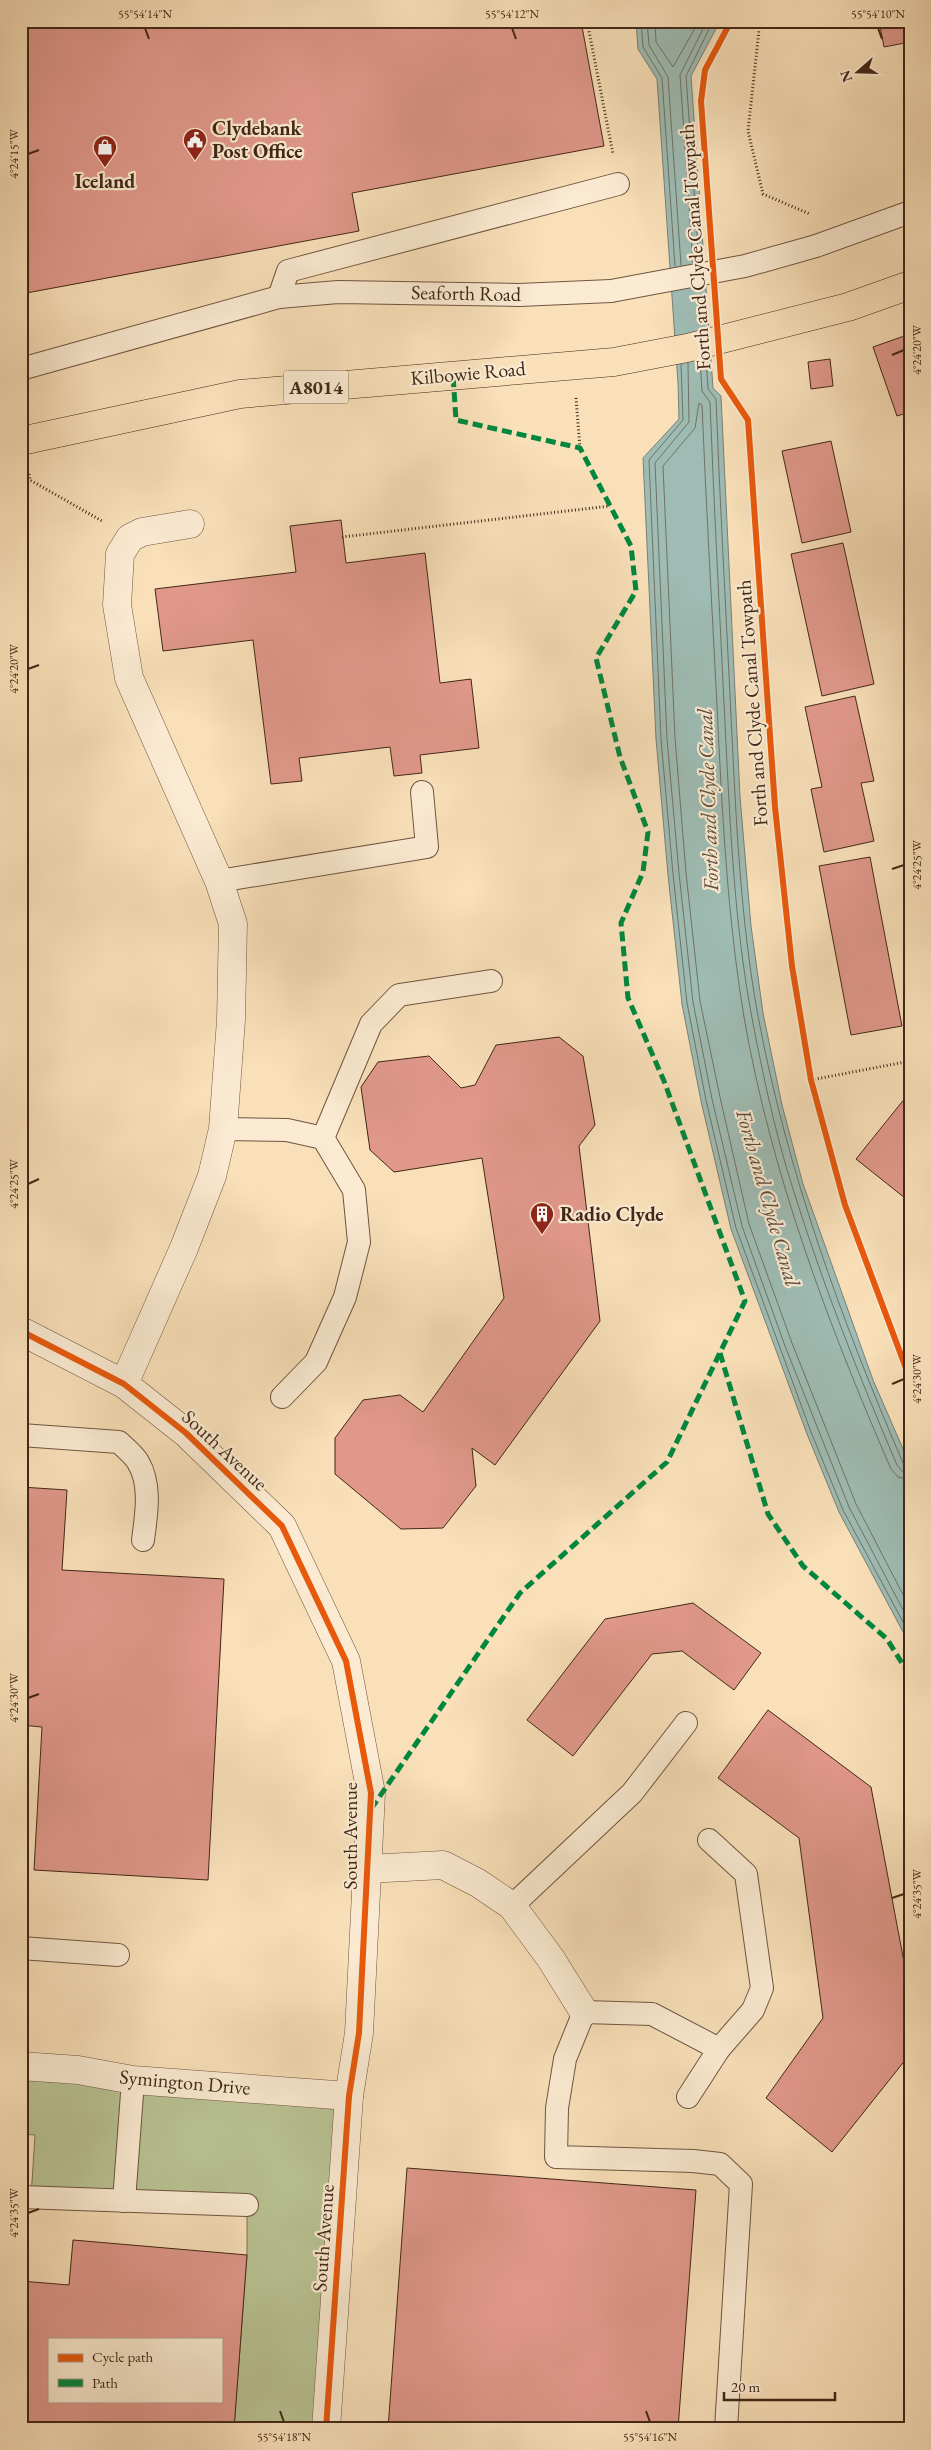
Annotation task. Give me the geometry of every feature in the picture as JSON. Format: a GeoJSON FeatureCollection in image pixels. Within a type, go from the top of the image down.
{"type":"FeatureCollection","features":[{"type":"Feature","properties":{"kind":"main road","name":"Kilbowie Road"},"geometry":{"type":"LineString","coordinates":[[22,441],[240,394],[614,362],[687,348],[848,307],[910,285]]}},
{"type":"Feature","properties":{"kind":"street"},"geometry":{"type":"LineString","coordinates":[[124,1384],[184,1248],[212,1176],[223,1129],[230,1020],[233,924],[219,881],[129,678],[116,605],[120,554],[130,538],[142,532],[190,524]]}},
{"type":"Feature","properties":{"kind":"street","name":"South Avenue"},"geometry":{"type":"LineString","coordinates":[[21,1331],[124,1384],[186,1432],[282,1526],[346,1660],[371,1793],[360,2034],[349,2096],[326,2429]]}},
{"type":"Feature","properties":{"kind":"street"},"geometry":{"type":"LineString","coordinates":[[367,1869],[443,1866],[478,1884],[512,1906],[551,1959],[584,2012]]}},
{"type":"Feature","properties":{"kind":"street","name":"Symington Drive"},"geometry":{"type":"LineString","coordinates":[[21,2066],[78,2070],[133,2080],[349,2096]]}},
{"type":"Feature","properties":{"kind":"lane"},"geometry":{"type":"LineString","coordinates":[[279,297],[288,271],[618,184]]}},
{"type":"Feature","properties":{"kind":"lane","name":"Seaforth Road"},"geometry":{"type":"LineString","coordinates":[[21,369],[279,297],[338,292],[519,295],[611,291],[745,266],[816,246],[910,212]]}},
{"type":"Feature","properties":{"kind":"lane"},"geometry":{"type":"LineString","coordinates":[[219,881],[428,847],[422,792]]}},
{"type":"Feature","properties":{"kind":"lane"},"geometry":{"type":"LineString","coordinates":[[323,1138],[371,1024],[399,995],[491,982]]}},
{"type":"Feature","properties":{"kind":"lane"},"geometry":{"type":"LineString","coordinates":[[223,1129],[287,1130],[323,1138],[354,1190],[359,1242],[345,1297],[316,1362],[282,1398]]}},
{"type":"Feature","properties":{"kind":"lane"},"geometry":{"type":"LineString","coordinates":[[21,1435],[119,1442],[138,1462],[144,1477],[147,1505],[143,1540]]}},
{"type":"Feature","properties":{"kind":"lane"},"geometry":{"type":"LineString","coordinates":[[512,1906],[632,1793],[686,1724]]}},
{"type":"Feature","properties":{"kind":"lane"},"geometry":{"type":"LineString","coordinates":[[688,2097],[719,2049],[753,2010],[762,1988],[746,1874],[709,1840]]}},
{"type":"Feature","properties":{"kind":"lane"},"geometry":{"type":"LineString","coordinates":[[21,1948],[118,1955]]}},
{"type":"Feature","properties":{"kind":"lane"},"geometry":{"type":"LineString","coordinates":[[719,2049],[652,2014],[584,2012],[565,2059],[558,2108],[556,2158],[693,2161],[720,2164],[741,2184],[726,2429]]}},
{"type":"Feature","properties":{"kind":"lane"},"geometry":{"type":"LineString","coordinates":[[124,2201],[133,2080]]}},
{"type":"Feature","properties":{"kind":"lane"},"geometry":{"type":"LineString","coordinates":[[21,2197],[247,2205]]}},
{"type":"Feature","properties":{"kind":"path"},"geometry":{"type":"LineString","coordinates":[[587,21],[618,184]]}},
{"type":"Feature","properties":{"kind":"path"},"geometry":{"type":"LineString","coordinates":[[760,21],[748,131],[763,194],[812,215]]}},
{"type":"Feature","properties":{"kind":"path"},"geometry":{"type":"LineString","coordinates":[[573,365],[580,448]]}},
{"type":"Feature","properties":{"kind":"path"},"geometry":{"type":"LineString","coordinates":[[22,441],[30,480],[130,538]]}},
{"type":"Feature","properties":{"kind":"path"},"geometry":{"type":"LineString","coordinates":[[342,536],[610,506]]}},
{"type":"Feature","properties":{"kind":"path"},"geometry":{"type":"LineString","coordinates":[[811,1080],[910,1062]]}},
{"type":"Feature","properties":{"kind":"path"},"geometry":{"type":"LineString","coordinates":[[809,1070],[814,1089]]}},
{"type":"Feature","properties":{"kind":"green space"},"geometry":{"type":"Polygon","coordinates":[[[21,2066],[349,2096],[326,2429],[234,2429],[247,2255],[247,2205],[31,2197],[35,2135],[21,2134],[21,2066]]]}},
{"type":"Feature","properties":{"kind":"water","name":"Forth and Clyde Canal"},"geometry":{"type":"Polygon","coordinates":[[[636,21],[718,21],[718,25],[691,76],[713,388],[721,396],[740,797],[751,926],[763,1013],[782,1105],[803,1184],[873,1380],[910,1465],[910,1645],[839,1512],[807,1434],[731,1229],[701,1101],[682,1004],[656,739],[643,458],[679,419],[678,383],[657,79],[638,49],[636,21]]]}},
{"type":"Feature","properties":{"kind":"building"},"geometry":{"type":"Polygon","coordinates":[[[21,21],[581,21],[604,146],[352,193],[359,231],[21,294],[21,21]]]}},
{"type":"Feature","properties":{"kind":"building"},"geometry":{"type":"Polygon","coordinates":[[[879,21],[910,21],[910,42],[884,47],[879,21]]]}},
{"type":"Feature","properties":{"kind":"building"},"geometry":{"type":"Polygon","coordinates":[[[910,334],[910,412],[897,416],[873,347],[910,334]]]}},
{"type":"Feature","properties":{"kind":"building"},"geometry":{"type":"Polygon","coordinates":[[[830,359],[833,386],[811,389],[808,362],[830,359]]]}},
{"type":"Feature","properties":{"kind":"building"},"geometry":{"type":"Polygon","coordinates":[[[831,441],[851,532],[802,543],[782,451],[831,441]]]}},
{"type":"Feature","properties":{"kind":"building"},"geometry":{"type":"Polygon","coordinates":[[[341,520],[346,563],[425,553],[440,683],[471,679],[479,748],[420,755],[422,773],[394,776],[390,747],[299,758],[302,781],[271,784],[253,640],[163,651],[155,589],[296,572],[290,526],[341,520]]]}},
{"type":"Feature","properties":{"kind":"building"},"geometry":{"type":"Polygon","coordinates":[[[843,543],[874,684],[822,696],[791,554],[843,543]]]}},
{"type":"Feature","properties":{"kind":"building"},"geometry":{"type":"Polygon","coordinates":[[[855,696],[874,781],[861,783],[874,841],[824,852],[811,789],[822,787],[805,707],[855,696]]]}},
{"type":"Feature","properties":{"kind":"building"},"geometry":{"type":"Polygon","coordinates":[[[870,857],[902,1026],[851,1035],[819,866],[870,857]]]}},
{"type":"Feature","properties":{"kind":"building","name":"Radio Clyde"},"geometry":{"type":"Polygon","coordinates":[[[559,1037],[583,1056],[595,1125],[579,1146],[600,1321],[495,1465],[472,1448],[476,1486],[443,1528],[401,1529],[335,1474],[335,1438],[363,1400],[400,1395],[423,1412],[504,1298],[482,1158],[394,1172],[370,1150],[361,1087],[378,1062],[429,1056],[461,1088],[475,1085],[496,1045],[559,1037]]]}},
{"type":"Feature","properties":{"kind":"building"},"geometry":{"type":"Polygon","coordinates":[[[910,1092],[910,1202],[856,1159],[910,1092]]]}},
{"type":"Feature","properties":{"kind":"building"},"geometry":{"type":"Polygon","coordinates":[[[21,1487],[67,1490],[62,1570],[224,1579],[208,1880],[34,1870],[42,1727],[21,1725],[21,1487]]]}},
{"type":"Feature","properties":{"kind":"building"},"geometry":{"type":"Polygon","coordinates":[[[693,1603],[761,1653],[734,1690],[682,1651],[652,1654],[573,1756],[527,1720],[605,1619],[693,1603]]]}},
{"type":"Feature","properties":{"kind":"building"},"geometry":{"type":"Polygon","coordinates":[[[768,1710],[871,1787],[910,1994],[910,2054],[832,2152],[766,2098],[823,2018],[799,1838],[718,1778],[768,1710]]]}},
{"type":"Feature","properties":{"kind":"building"},"geometry":{"type":"Polygon","coordinates":[[[407,2168],[696,2190],[678,2429],[388,2429],[407,2168]]]}},
{"type":"Feature","properties":{"kind":"building"},"geometry":{"type":"Polygon","coordinates":[[[73,2240],[247,2255],[234,2429],[21,2429],[21,2281],[69,2285],[73,2240]]]}},
{"type":"Feature","properties":{"kind":"marked path"},"geometry":{"type":"LineString","coordinates":[[371,1809],[520,1593],[667,1462],[745,1301],[664,1081],[628,998],[621,923],[643,872],[648,832],[620,757],[596,658],[636,591],[631,546],[580,448],[456,420],[453,375]]}},
{"type":"Feature","properties":{"kind":"marked path"},"geometry":{"type":"LineString","coordinates":[[720,1353],[768,1514],[803,1566],[887,1639],[910,1676]]}},
{"type":"Feature","properties":{"kind":"cycle path","name":"Forth and Clyde Canal Towpath"},"geometry":{"type":"LineString","coordinates":[[731,21],[705,70],[701,101],[721,379],[748,420],[775,807],[792,966],[811,1080],[845,1205],[910,1379]]}},
{"type":"Feature","properties":{"kind":"cycle path"},"geometry":{"type":"LineString","coordinates":[[21,1331],[124,1384],[186,1433],[282,1526],[346,1661],[371,1793],[359,2033],[349,2096],[326,2429]]}},
{"type":"Feature","properties":{"kind":"place","name":"Clydebank Post Office"},"geometry":{"type":"Point","coordinates":[195,161]}},
{"type":"Feature","properties":{"kind":"place","name":"Iceland"},"geometry":{"type":"Point","coordinates":[105,168]}},
{"type":"Feature","properties":{"kind":"place","name":"Radio Clyde"},"geometry":{"type":"Point","coordinates":[542,1235]}}]}
